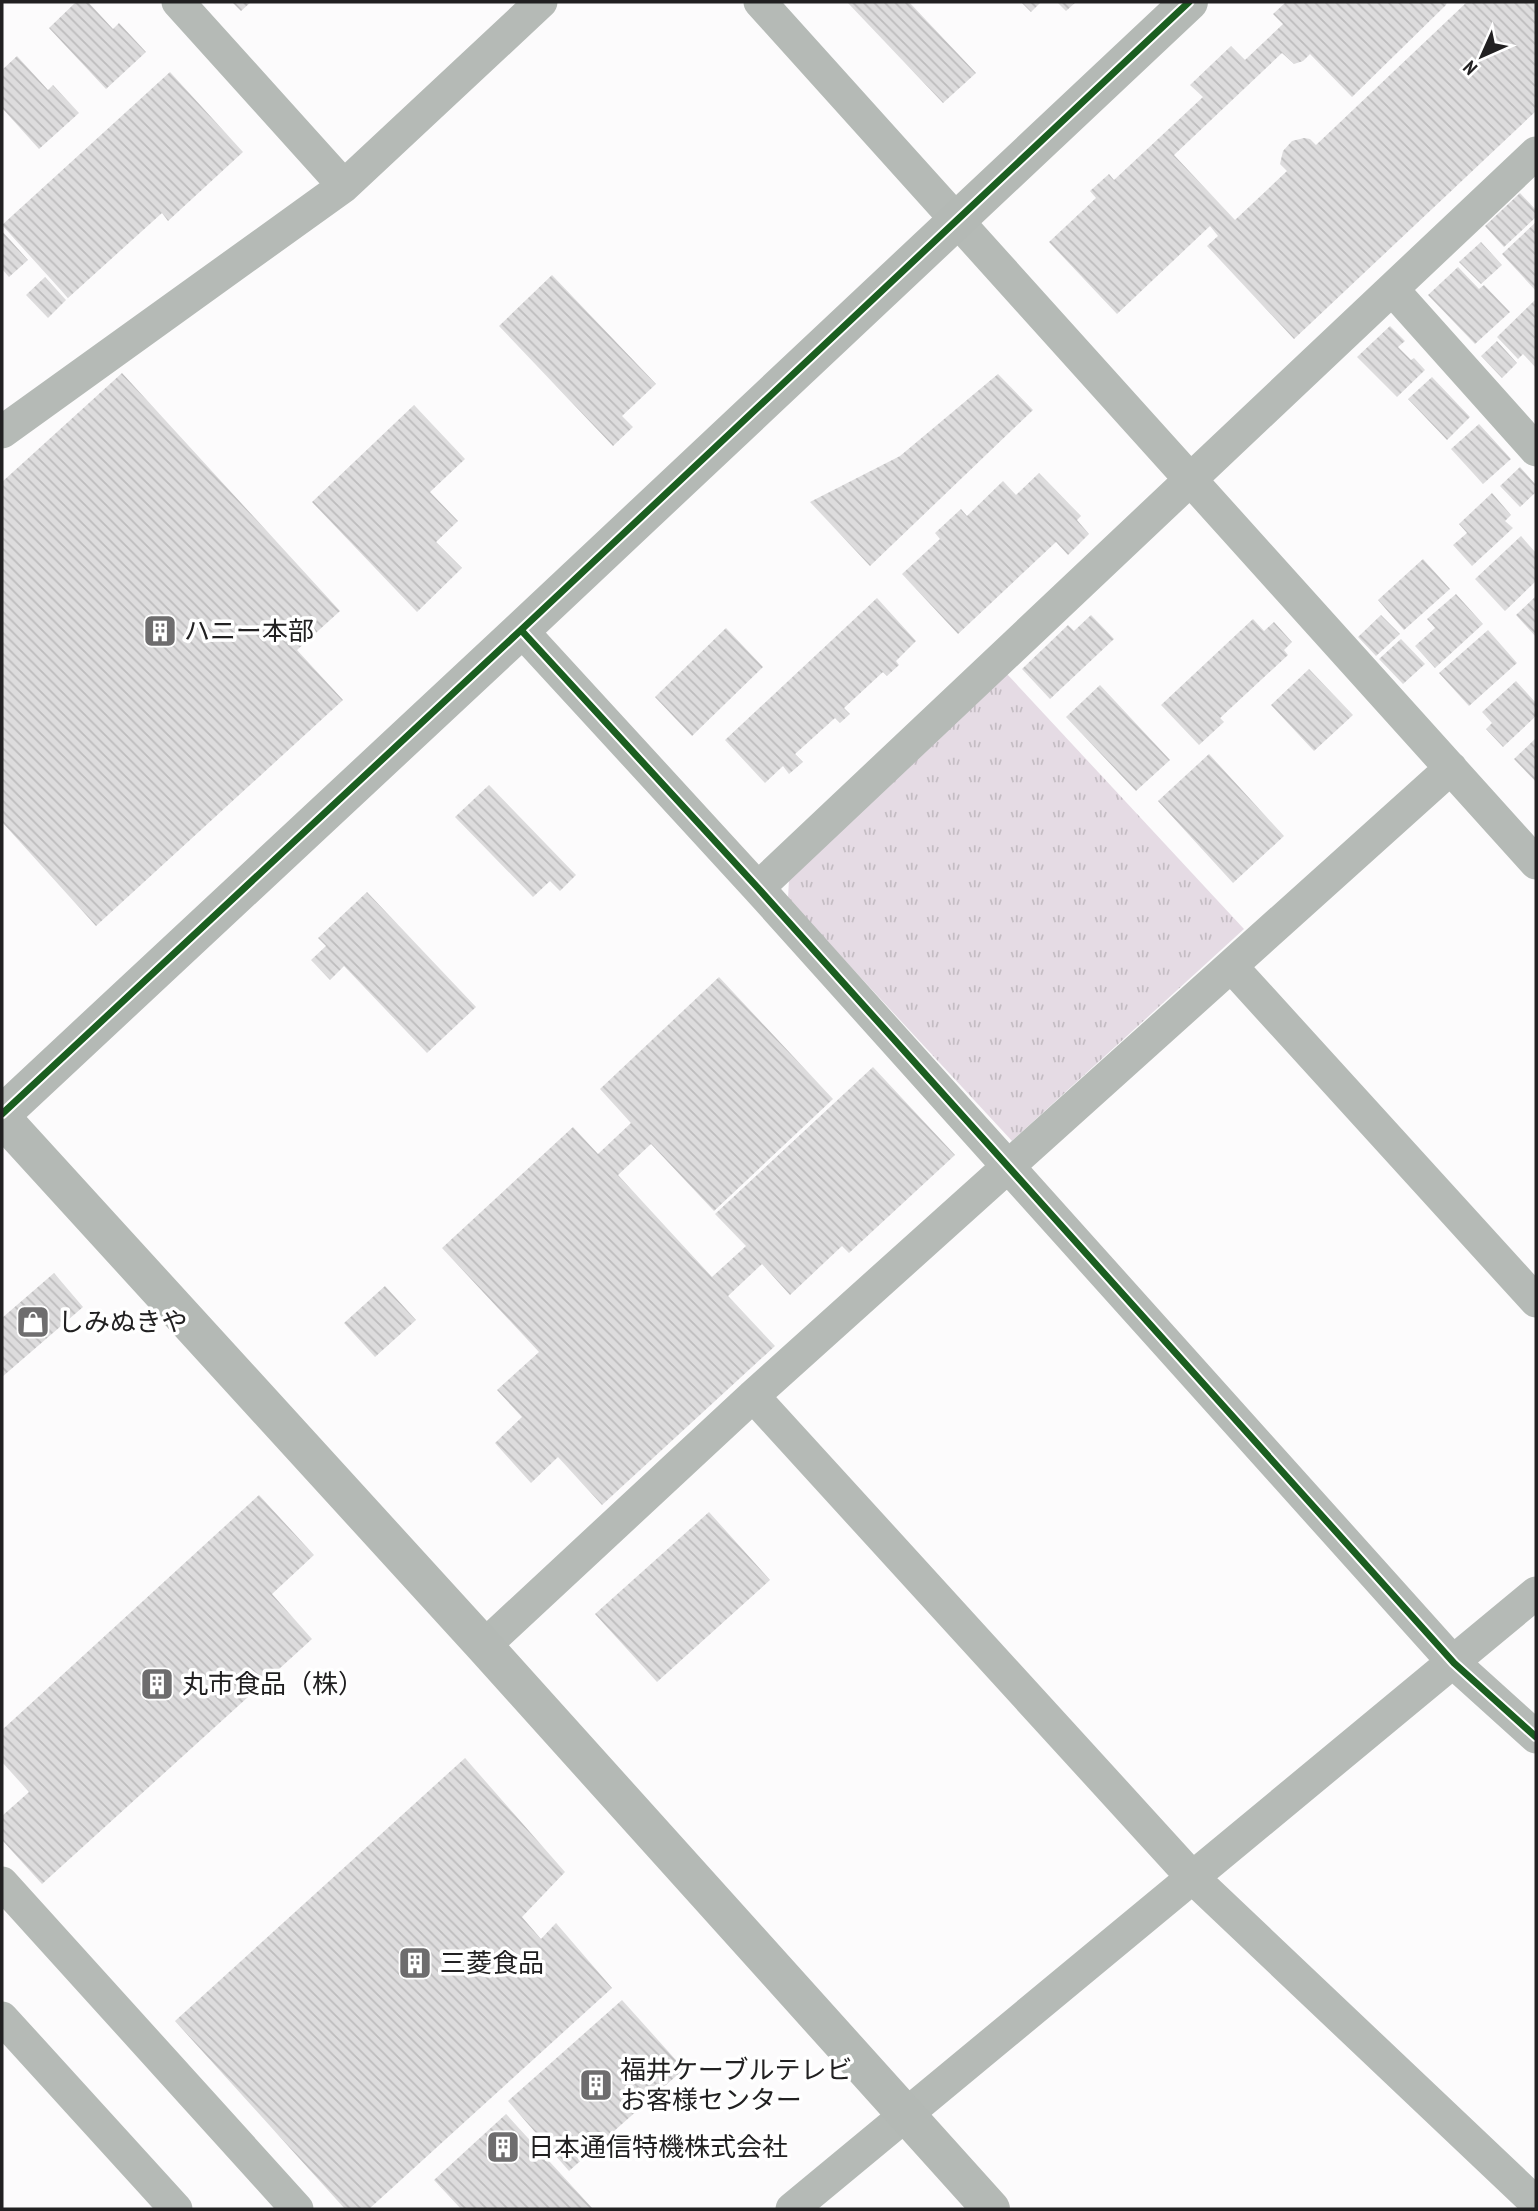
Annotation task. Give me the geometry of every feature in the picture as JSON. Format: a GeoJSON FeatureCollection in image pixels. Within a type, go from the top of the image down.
{"type":"FeatureCollection","features":[{"type":"Feature","properties":{"kind":"street"},"geometry":{"type":"LineString","coordinates":[[178,2],[344,186]]}},
{"type":"Feature","properties":{"kind":"street"},"geometry":{"type":"LineString","coordinates":[[2,432],[344,186],[541,2]]}},
{"type":"Feature","properties":{"kind":"street"},"geometry":{"type":"LineString","coordinates":[[760,2],[1536,863]]}},
{"type":"Feature","properties":{"kind":"street"},"geometry":{"type":"LineString","coordinates":[[991,2209],[485,1646],[2,1116],[1189,2]]}},
{"type":"Feature","properties":{"kind":"street"},"geometry":{"type":"LineString","coordinates":[[758,888],[1536,153]]}},
{"type":"Feature","properties":{"kind":"street"},"geometry":{"type":"LineString","coordinates":[[1392,289],[1536,450]]}},
{"type":"Feature","properties":{"kind":"street"},"geometry":{"type":"LineString","coordinates":[[521,630],[758,888],[1454,1663],[1536,1737]]}},
{"type":"Feature","properties":{"kind":"street"},"geometry":{"type":"LineString","coordinates":[[485,1646],[753,1396],[1451,768]]}},
{"type":"Feature","properties":{"kind":"street"},"geometry":{"type":"LineString","coordinates":[[1231,966],[1536,1301]]}},
{"type":"Feature","properties":{"kind":"street"},"geometry":{"type":"LineString","coordinates":[[753,1396],[1192,1877],[1536,2203]]}},
{"type":"Feature","properties":{"kind":"street"},"geometry":{"type":"LineString","coordinates":[[792,2209],[1536,1593]]}},
{"type":"Feature","properties":{"kind":"street"},"geometry":{"type":"LineString","coordinates":[[2,1883],[297,2209]]}},
{"type":"Feature","properties":{"kind":"street"},"geometry":{"type":"LineString","coordinates":[[2,2018],[176,2209]]}},
{"type":"Feature","properties":{"kind":"green space"},"geometry":{"type":"Polygon","coordinates":[[[1007,674],[1244,929],[1012,1141],[788,899],[789,879],[1007,674]]]}},
{"type":"Feature","properties":{"kind":"building"},"geometry":{"type":"Polygon","coordinates":[[[76,2],[88,2],[113,29],[119,23],[146,52],[106,89],[49,28],[76,2]]]}},
{"type":"Feature","properties":{"kind":"building"},"geometry":{"type":"Polygon","coordinates":[[[232,2],[251,2],[241,11],[232,2]]]}},
{"type":"Feature","properties":{"kind":"building"},"geometry":{"type":"Polygon","coordinates":[[[847,2],[909,2],[976,73],[943,103],[847,2]]]}},
{"type":"Feature","properties":{"kind":"building"},"geometry":{"type":"Polygon","coordinates":[[[1021,2],[1041,2],[1031,12],[1021,2]]]}},
{"type":"Feature","properties":{"kind":"building"},"geometry":{"type":"Polygon","coordinates":[[[1057,2],[1076,2],[1066,11],[1057,2]]]}},
{"type":"Feature","properties":{"kind":"building"},"geometry":{"type":"Polygon","coordinates":[[[1286,2],[1447,2],[1352,97],[1310,54],[1303,61],[1294,64],[1282,53],[1174,155],[1235,220],[1287,171],[1280,164],[1283,151],[1292,141],[1310,139],[1316,145],[1467,2],[1536,2],[1536,111],[1294,339],[1207,246],[1218,236],[1210,226],[1117,314],[1049,242],[1096,198],[1090,191],[1109,174],[1114,180],[1203,97],[1190,85],[1231,46],[1245,60],[1283,24],[1273,14],[1286,2]]]}},
{"type":"Feature","properties":{"kind":"building"},"geometry":{"type":"Polygon","coordinates":[[[17,56],[48,90],[53,85],[79,113],[39,149],[2,108],[2,70],[17,56]]]}},
{"type":"Feature","properties":{"kind":"building"},"geometry":{"type":"Polygon","coordinates":[[[170,72],[243,152],[168,221],[162,213],[68,298],[2,225],[170,72]]]}},
{"type":"Feature","properties":{"kind":"building"},"geometry":{"type":"Polygon","coordinates":[[[1520,193],[1536,210],[1536,217],[1504,247],[1485,226],[1520,193]]]}},
{"type":"Feature","properties":{"kind":"building"},"geometry":{"type":"Polygon","coordinates":[[[1536,222],[1536,291],[1502,254],[1536,222]]]}},
{"type":"Feature","properties":{"kind":"building"},"geometry":{"type":"Polygon","coordinates":[[[2,231],[28,260],[9,277],[2,269],[2,231]]]}},
{"type":"Feature","properties":{"kind":"building"},"geometry":{"type":"Polygon","coordinates":[[[1481,242],[1502,265],[1481,284],[1459,262],[1481,242]]]}},
{"type":"Feature","properties":{"kind":"building"},"geometry":{"type":"Polygon","coordinates":[[[1458,267],[1479,289],[1484,285],[1510,312],[1475,344],[1428,295],[1458,267]]]}},
{"type":"Feature","properties":{"kind":"building"},"geometry":{"type":"Polygon","coordinates":[[[552,275],[656,384],[622,416],[633,427],[613,446],[499,326],[552,275]]]}},
{"type":"Feature","properties":{"kind":"building"},"geometry":{"type":"Polygon","coordinates":[[[45,277],[66,300],[48,318],[26,295],[45,277]]]}},
{"type":"Feature","properties":{"kind":"building"},"geometry":{"type":"Polygon","coordinates":[[[1536,299],[1536,368],[1523,354],[1518,359],[1497,337],[1536,299]]]}},
{"type":"Feature","properties":{"kind":"building"},"geometry":{"type":"Polygon","coordinates":[[[1390,326],[1405,341],[1398,347],[1425,370],[1397,397],[1357,357],[1390,326]]]}},
{"type":"Feature","properties":{"kind":"building"},"geometry":{"type":"Polygon","coordinates":[[[1497,341],[1517,363],[1502,378],[1481,356],[1497,341]]]}},
{"type":"Feature","properties":{"kind":"building","name":"ハニー本部"},"geometry":{"type":"Polygon","coordinates":[[[122,373],[340,611],[297,650],[343,700],[96,926],[2,822],[2,482],[122,373]]]}},
{"type":"Feature","properties":{"kind":"building"},"geometry":{"type":"Polygon","coordinates":[[[998,374],[1033,410],[870,566],[810,502],[900,456],[998,374]]]}},
{"type":"Feature","properties":{"kind":"building"},"geometry":{"type":"Polygon","coordinates":[[[1432,377],[1470,417],[1447,440],[1408,399],[1432,377]]]}},
{"type":"Feature","properties":{"kind":"building"},"geometry":{"type":"Polygon","coordinates":[[[414,405],[465,459],[430,492],[458,521],[436,542],[462,568],[417,612],[312,502],[414,405]]]}},
{"type":"Feature","properties":{"kind":"building"},"geometry":{"type":"Polygon","coordinates":[[[1479,424],[1511,459],[1483,484],[1451,449],[1479,424]]]}},
{"type":"Feature","properties":{"kind":"building"},"geometry":{"type":"Polygon","coordinates":[[[1520,467],[1536,485],[1536,492],[1520,507],[1500,486],[1520,467]]]}},
{"type":"Feature","properties":{"kind":"building"},"geometry":{"type":"Polygon","coordinates":[[[1039,473],[1081,516],[1077,520],[1089,534],[1068,555],[1056,542],[958,634],[902,574],[940,539],[935,533],[961,509],[967,516],[1003,481],[1016,495],[1039,473]]]}},
{"type":"Feature","properties":{"kind":"building"},"geometry":{"type":"Polygon","coordinates":[[[1492,493],[1511,515],[1505,521],[1513,528],[1472,566],[1453,545],[1467,533],[1459,524],[1492,493]]]}},
{"type":"Feature","properties":{"kind":"building"},"geometry":{"type":"Polygon","coordinates":[[[1521,536],[1536,553],[1536,581],[1505,611],[1475,579],[1521,536]]]}},
{"type":"Feature","properties":{"kind":"building"},"geometry":{"type":"Polygon","coordinates":[[[1423,559],[1450,589],[1404,630],[1378,600],[1423,559]]]}},
{"type":"Feature","properties":{"kind":"building"},"geometry":{"type":"Polygon","coordinates":[[[1456,594],[1483,624],[1435,668],[1415,646],[1435,628],[1427,619],[1456,594]]]}},
{"type":"Feature","properties":{"kind":"building"},"geometry":{"type":"Polygon","coordinates":[[[1536,596],[1536,637],[1516,615],[1536,596]]]}},
{"type":"Feature","properties":{"kind":"building"},"geometry":{"type":"Polygon","coordinates":[[[877,598],[916,641],[896,661],[899,665],[887,676],[883,672],[844,708],[850,714],[840,723],[835,718],[795,754],[803,762],[789,774],[783,766],[765,783],[725,740],[877,598]]]}},
{"type":"Feature","properties":{"kind":"building"},"geometry":{"type":"Polygon","coordinates":[[[1091,615],[1114,639],[1050,699],[1022,669],[1068,625],[1074,631],[1091,615]]]}},
{"type":"Feature","properties":{"kind":"building"},"geometry":{"type":"Polygon","coordinates":[[[1381,615],[1400,634],[1376,656],[1358,637],[1381,615]]]}},
{"type":"Feature","properties":{"kind":"building"},"geometry":{"type":"Polygon","coordinates":[[[1253,619],[1264,631],[1274,622],[1292,642],[1284,650],[1288,655],[1220,718],[1224,722],[1199,745],[1161,705],[1253,619]]]}},
{"type":"Feature","properties":{"kind":"building"},"geometry":{"type":"Polygon","coordinates":[[[726,628],[763,667],[692,736],[655,697],[726,628]]]}},
{"type":"Feature","properties":{"kind":"building"},"geometry":{"type":"Polygon","coordinates":[[[1488,630],[1517,663],[1469,706],[1439,673],[1488,630]]]}},
{"type":"Feature","properties":{"kind":"building"},"geometry":{"type":"Polygon","coordinates":[[[1401,639],[1425,664],[1403,684],[1379,659],[1401,639]]]}},
{"type":"Feature","properties":{"kind":"building"},"geometry":{"type":"Polygon","coordinates":[[[1309,669],[1353,715],[1314,751],[1271,705],[1309,669]]]}},
{"type":"Feature","properties":{"kind":"building"},"geometry":{"type":"Polygon","coordinates":[[[1516,681],[1536,703],[1536,716],[1503,747],[1486,729],[1492,723],[1482,712],[1516,681]]]}},
{"type":"Feature","properties":{"kind":"building"},"geometry":{"type":"Polygon","coordinates":[[[1100,685],[1170,760],[1136,791],[1066,717],[1100,685]]]}},
{"type":"Feature","properties":{"kind":"building"},"geometry":{"type":"Polygon","coordinates":[[[1536,738],[1536,782],[1514,759],[1536,738]]]}},
{"type":"Feature","properties":{"kind":"building"},"geometry":{"type":"Polygon","coordinates":[[[1209,754],[1284,836],[1233,883],[1158,801],[1209,754]]]}},
{"type":"Feature","properties":{"kind":"building"},"geometry":{"type":"Polygon","coordinates":[[[489,785],[576,875],[560,891],[550,881],[533,897],[455,817],[489,785]]]}},
{"type":"Feature","properties":{"kind":"building"},"geometry":{"type":"Polygon","coordinates":[[[367,892],[476,1007],[427,1053],[344,966],[330,980],[311,960],[326,946],[318,938],[367,892]]]}},
{"type":"Feature","properties":{"kind":"building"},"geometry":{"type":"Polygon","coordinates":[[[719,977],[833,1099],[714,1211],[651,1144],[618,1175],[712,1277],[746,1246],[715,1214],[873,1067],[955,1155],[849,1253],[842,1246],[790,1295],[762,1264],[728,1296],[775,1346],[602,1505],[558,1457],[531,1483],[495,1443],[522,1417],[497,1390],[539,1352],[442,1248],[573,1127],[598,1154],[631,1123],[600,1089],[719,977]]]}},
{"type":"Feature","properties":{"kind":"building"},"geometry":{"type":"Polygon","coordinates":[[[54,1273],[83,1307],[2,1377],[2,1318],[54,1273]]]}},
{"type":"Feature","properties":{"kind":"building"},"geometry":{"type":"Polygon","coordinates":[[[385,1286],[416,1320],[375,1357],[344,1323],[385,1286]]]}},
{"type":"Feature","properties":{"kind":"building","name":"丸市食品（株）"},"geometry":{"type":"Polygon","coordinates":[[[259,1495],[314,1555],[272,1594],[312,1639],[42,1884],[2,1840],[2,1816],[29,1792],[2,1762],[2,1730],[259,1495]]]}},
{"type":"Feature","properties":{"kind":"building"},"geometry":{"type":"Polygon","coordinates":[[[709,1512],[770,1580],[657,1682],[595,1614],[709,1512]]]}},
{"type":"Feature","properties":{"kind":"building","name":"三菱食品"},"geometry":{"type":"Polygon","coordinates":[[[465,1758],[565,1872],[522,1917],[541,1939],[556,1923],[612,1988],[369,2209],[345,2209],[175,2021],[465,1758]]]}},
{"type":"Feature","properties":{"kind":"building","name":"福井ケーブルテレビ お客様センター"},"geometry":{"type":"Polygon","coordinates":[[[622,2000],[684,2069],[569,2171],[508,2101],[622,2000]]]}},
{"type":"Feature","properties":{"kind":"building","name":"日本通信特機株式会社"},"geometry":{"type":"Polygon","coordinates":[[[506,2114],[593,2209],[461,2209],[434,2180],[506,2114]]]}},
{"type":"Feature","properties":{"kind":"cycle path"},"geometry":{"type":"LineString","coordinates":[[2,1114],[1189,2]]}},
{"type":"Feature","properties":{"kind":"cycle path"},"geometry":{"type":"LineString","coordinates":[[521,630],[758,888],[1454,1663],[1536,1737]]}},
{"type":"Feature","properties":{"kind":"place","name":"ハニー本部"},"geometry":{"type":"Point","coordinates":[160,631]}},
{"type":"Feature","properties":{"kind":"place","name":"しみぬきや"},"geometry":{"type":"Point","coordinates":[33,1322]}},
{"type":"Feature","properties":{"kind":"place","name":"丸市食品（株）"},"geometry":{"type":"Point","coordinates":[157,1684]}},
{"type":"Feature","properties":{"kind":"place","name":"三菱食品"},"geometry":{"type":"Point","coordinates":[415,1963]}},
{"type":"Feature","properties":{"kind":"place","name":"福井ケーブルテレビ お客様センター"},"geometry":{"type":"Point","coordinates":[596,2085]}},
{"type":"Feature","properties":{"kind":"place","name":"日本通信特機株式会社"},"geometry":{"type":"Point","coordinates":[503,2147]}}]}
